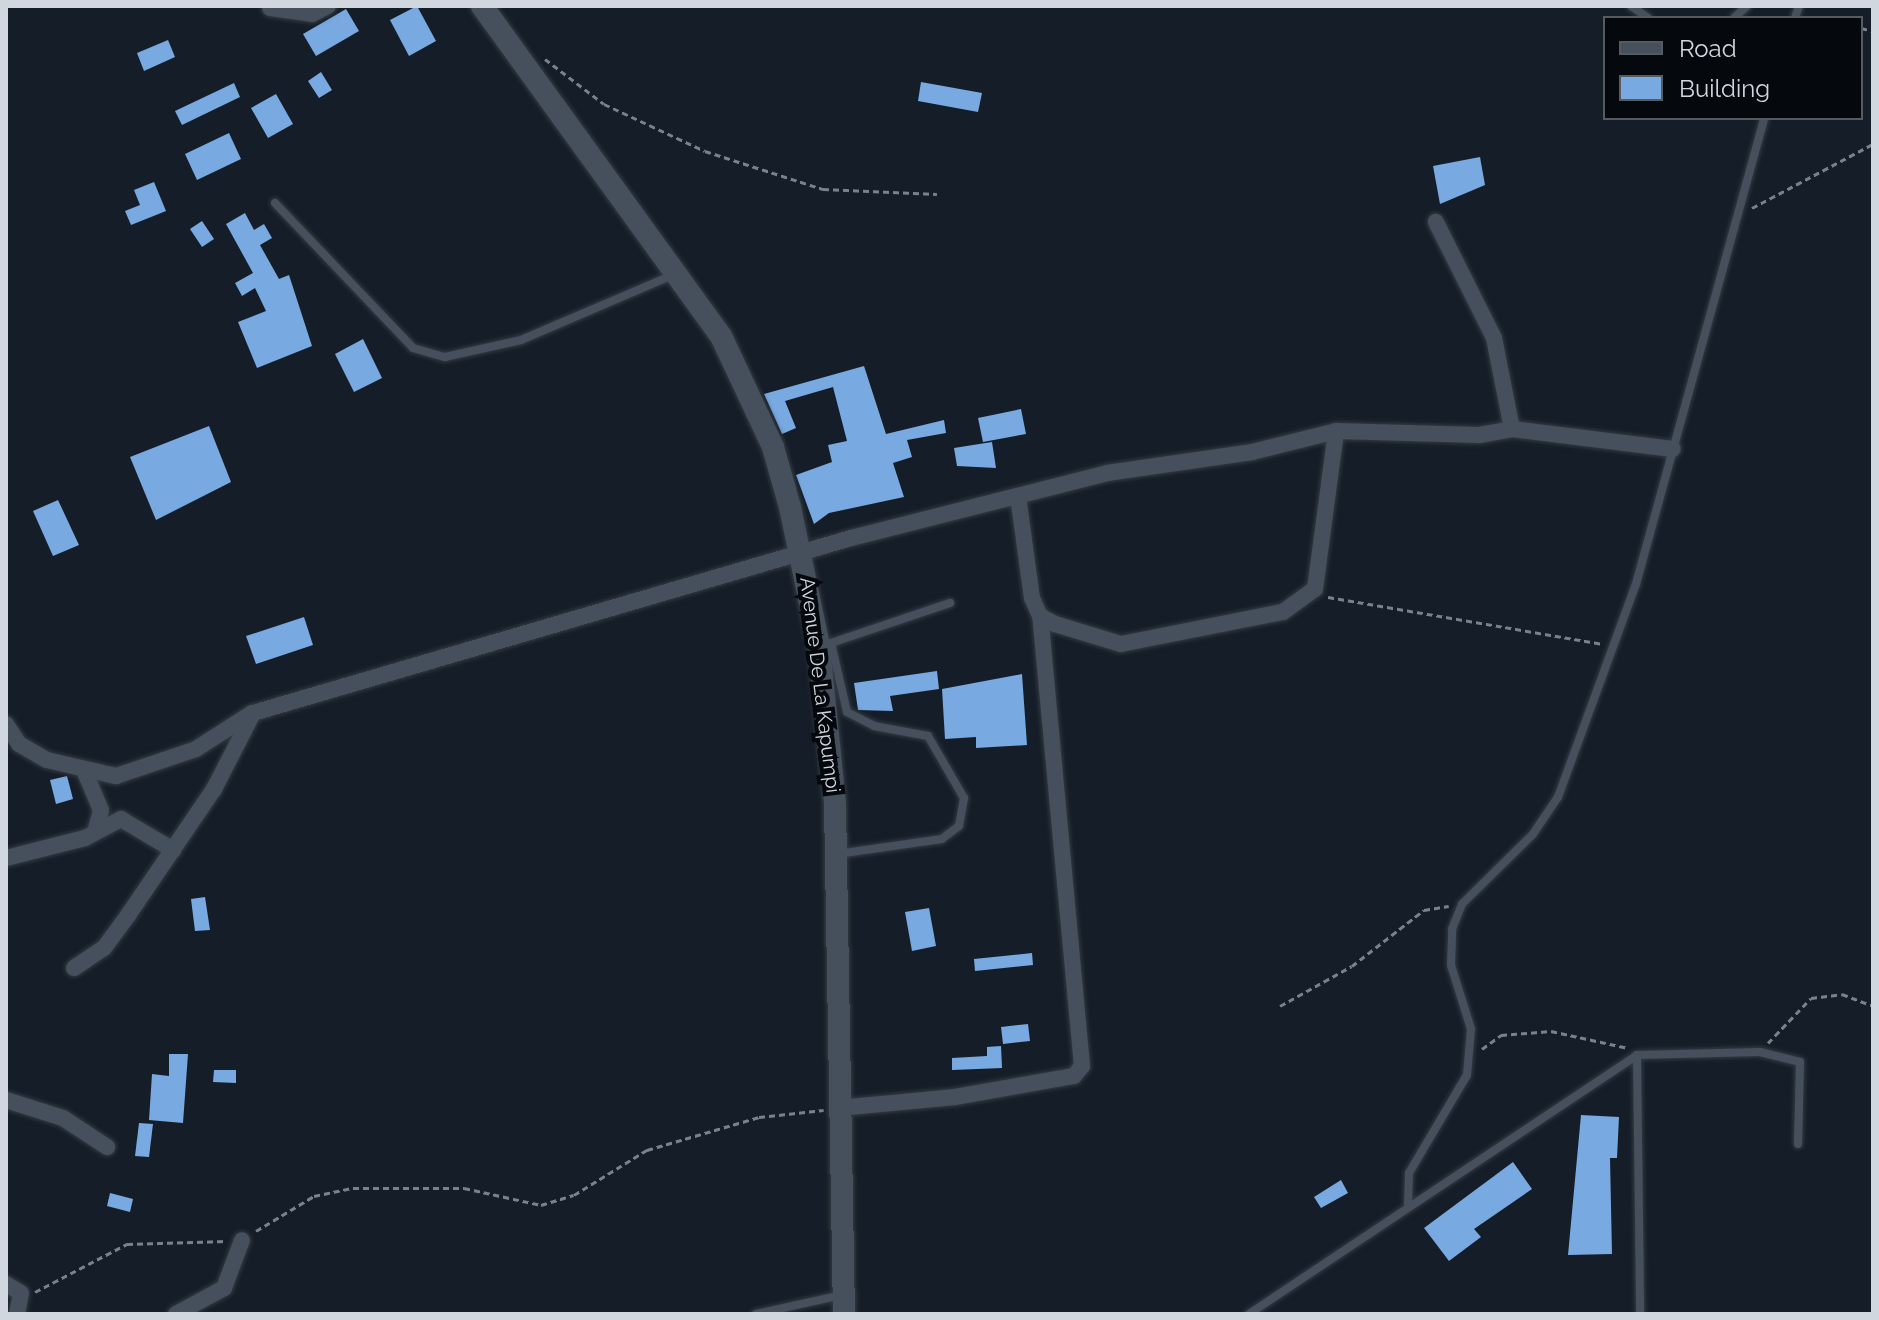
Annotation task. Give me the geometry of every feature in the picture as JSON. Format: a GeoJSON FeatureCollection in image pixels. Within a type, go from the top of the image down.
{"type":"FeatureCollection","features":[{"type":"Feature","properties":{"kind":"main road","name":"Avenue De La Kapumpi"},"geometry":{"type":"LineString","coordinates":[[482,6],[679,273],[721,336],[773,447],[825,645],[836,854],[843,1304]]}},
{"type":"Feature","properties":{"kind":"street"},"geometry":{"type":"LineString","coordinates":[[270,8],[312,14],[328,6]]}},
{"type":"Feature","properties":{"kind":"street"},"geometry":{"type":"LineString","coordinates":[[1436,222],[1494,338],[1512,429]]}},
{"type":"Feature","properties":{"kind":"street"},"geometry":{"type":"LineString","coordinates":[[6,724],[37,755],[84,770],[134,773],[196,749],[253,713],[802,552],[1018,496],[1336,431],[1479,435],[1512,429],[1673,449]]}},
{"type":"Feature","properties":{"kind":"street"},"geometry":{"type":"LineString","coordinates":[[1040,616],[1121,644],[1283,612],[1315,589],[1336,431]]}},
{"type":"Feature","properties":{"kind":"street"},"geometry":{"type":"LineString","coordinates":[[839,1108],[955,1097],[1074,1076],[1082,1066],[1040,616],[1018,496]]}},
{"type":"Feature","properties":{"kind":"street"},"geometry":{"type":"LineString","coordinates":[[74,968],[104,948],[173,850],[253,713]]}},
{"type":"Feature","properties":{"kind":"street"},"geometry":{"type":"LineString","coordinates":[[84,770],[101,810],[96,829]]}},
{"type":"Feature","properties":{"kind":"street"},"geometry":{"type":"LineString","coordinates":[[6,858],[121,819],[173,850]]}},
{"type":"Feature","properties":{"kind":"street"},"geometry":{"type":"LineString","coordinates":[[6,1100],[63,1118],[107,1147]]}},
{"type":"Feature","properties":{"kind":"street"},"geometry":{"type":"LineString","coordinates":[[176,1314],[224,1288],[242,1240]]}},
{"type":"Feature","properties":{"kind":"street"},"geometry":{"type":"LineString","coordinates":[[6,1284],[21,1293],[17,1314]]}},
{"type":"Feature","properties":{"kind":"lane"},"geometry":{"type":"LineString","coordinates":[[1408,1203],[1409,1173],[1462,1088],[1470,1058],[1471,1029],[1450,949],[1462,904],[1548,815],[1616,646],[1763,120]]}},
{"type":"Feature","properties":{"kind":"lane"},"geometry":{"type":"LineString","coordinates":[[275,203],[413,348],[445,357],[521,340],[679,273]]}},
{"type":"Feature","properties":{"kind":"lane"},"geometry":{"type":"LineString","coordinates":[[836,854],[942,839],[959,826],[964,798],[928,736],[874,726],[847,712],[825,645],[950,603]]}},
{"type":"Feature","properties":{"kind":"lane"},"geometry":{"type":"LineString","coordinates":[[1249,1314],[1408,1203],[1637,1055],[1760,1052],[1800,1062],[1798,1144]]}},
{"type":"Feature","properties":{"kind":"lane"},"geometry":{"type":"LineString","coordinates":[[1637,1055],[1640,1314]]}},
{"type":"Feature","properties":{"kind":"lane"},"geometry":{"type":"LineString","coordinates":[[756,1314],[843,1304]]}},
{"type":"Feature","properties":{"kind":"path"},"geometry":{"type":"LineString","coordinates":[[536,52],[604,104],[705,151],[823,189],[937,194]]}},
{"type":"Feature","properties":{"kind":"path"},"geometry":{"type":"LineString","coordinates":[[1739,216],[1873,144]]}},
{"type":"Feature","properties":{"kind":"path"},"geometry":{"type":"LineString","coordinates":[[1315,589],[1339,604],[1616,646]]}},
{"type":"Feature","properties":{"kind":"path"},"geometry":{"type":"LineString","coordinates":[[1280,1006],[1352,966],[1424,910],[1462,904]]}},
{"type":"Feature","properties":{"kind":"path"},"geometry":{"type":"LineString","coordinates":[[1760,1052],[1811,998],[1842,994],[1873,1006]]}},
{"type":"Feature","properties":{"kind":"path"},"geometry":{"type":"LineString","coordinates":[[1470,1058],[1501,1035],[1551,1031],[1637,1055]]}},
{"type":"Feature","properties":{"kind":"path"},"geometry":{"type":"LineString","coordinates":[[21,1293],[127,1244],[242,1240],[314,1196],[353,1188],[464,1188],[541,1205],[574,1195],[647,1150],[759,1117],[839,1108]]}},
{"type":"Feature","properties":{"kind":"building"},"geometry":{"type":"Polygon","coordinates":[[[417,6],[436,41],[409,56],[390,20],[417,6]]]}},
{"type":"Feature","properties":{"kind":"building"},"geometry":{"type":"Polygon","coordinates":[[[346,9],[359,31],[316,56],[303,34],[346,9]]]}},
{"type":"Feature","properties":{"kind":"building"},"geometry":{"type":"Polygon","coordinates":[[[168,40],[175,57],[144,71],[137,53],[168,40]]]}},
{"type":"Feature","properties":{"kind":"building"},"geometry":{"type":"Polygon","coordinates":[[[321,72],[332,90],[319,98],[308,81],[321,72]]]}},
{"type":"Feature","properties":{"kind":"building"},"geometry":{"type":"Polygon","coordinates":[[[921,82],[982,93],[978,112],[918,101],[921,82]]]}},
{"type":"Feature","properties":{"kind":"building"},"geometry":{"type":"Polygon","coordinates":[[[234,83],[240,97],[182,125],[175,111],[234,83]]]}},
{"type":"Feature","properties":{"kind":"building"},"geometry":{"type":"Polygon","coordinates":[[[276,94],[293,124],[268,138],[251,108],[276,94]]]}},
{"type":"Feature","properties":{"kind":"building"},"geometry":{"type":"Polygon","coordinates":[[[229,133],[241,159],[197,180],[185,154],[229,133]]]}},
{"type":"Feature","properties":{"kind":"building"},"geometry":{"type":"Polygon","coordinates":[[[1480,157],[1485,185],[1440,204],[1433,166],[1480,157]]]}},
{"type":"Feature","properties":{"kind":"building"},"geometry":{"type":"Polygon","coordinates":[[[154,182],[166,211],[131,225],[125,211],[140,205],[134,190],[154,182]]]}},
{"type":"Feature","properties":{"kind":"building"},"geometry":{"type":"Polygon","coordinates":[[[245,213],[254,230],[264,224],[272,238],[260,245],[279,279],[289,275],[312,346],[257,368],[238,322],[266,311],[255,288],[242,296],[235,283],[253,273],[226,224],[245,213]]]}},
{"type":"Feature","properties":{"kind":"building"},"geometry":{"type":"Polygon","coordinates":[[[202,221],[214,239],[202,247],[190,229],[202,221]]]}},
{"type":"Feature","properties":{"kind":"building"},"geometry":{"type":"Polygon","coordinates":[[[363,339],[382,378],[354,392],[335,354],[363,339]]]}},
{"type":"Feature","properties":{"kind":"building"},"geometry":{"type":"Polygon","coordinates":[[[864,366],[886,434],[944,420],[946,433],[907,440],[912,457],[893,463],[904,497],[829,513],[814,524],[796,475],[832,462],[828,445],[847,441],[833,387],[785,401],[796,428],[782,434],[764,394],[864,366]]]}},
{"type":"Feature","properties":{"kind":"building"},"geometry":{"type":"Polygon","coordinates":[[[1021,409],[1026,434],[983,442],[978,418],[1021,409]]]}},
{"type":"Feature","properties":{"kind":"building"},"geometry":{"type":"Polygon","coordinates":[[[209,426],[231,482],[156,520],[130,457],[209,426]]]}},
{"type":"Feature","properties":{"kind":"building"},"geometry":{"type":"Polygon","coordinates":[[[992,442],[996,468],[957,466],[954,448],[992,442]]]}},
{"type":"Feature","properties":{"kind":"building"},"geometry":{"type":"Polygon","coordinates":[[[58,500],[79,545],[53,556],[33,511],[58,500]]]}},
{"type":"Feature","properties":{"kind":"building"},"geometry":{"type":"Polygon","coordinates":[[[304,617],[313,645],[256,664],[246,636],[304,617]]]}},
{"type":"Feature","properties":{"kind":"building"},"geometry":{"type":"Polygon","coordinates":[[[937,671],[939,689],[890,696],[893,711],[858,710],[854,683],[937,671]]]}},
{"type":"Feature","properties":{"kind":"building"},"geometry":{"type":"Polygon","coordinates":[[[1022,674],[1027,745],[976,748],[976,737],[945,739],[942,689],[1022,674]]]}},
{"type":"Feature","properties":{"kind":"building"},"geometry":{"type":"Polygon","coordinates":[[[67,776],[73,799],[56,804],[50,780],[67,776]]]}},
{"type":"Feature","properties":{"kind":"building"},"geometry":{"type":"Polygon","coordinates":[[[205,897],[210,930],[195,931],[191,899],[205,897]]]}},
{"type":"Feature","properties":{"kind":"building"},"geometry":{"type":"Polygon","coordinates":[[[929,908],[936,946],[912,951],[905,912],[929,908]]]}},
{"type":"Feature","properties":{"kind":"building"},"geometry":{"type":"Polygon","coordinates":[[[1032,953],[1033,965],[975,971],[974,959],[1032,953]]]}},
{"type":"Feature","properties":{"kind":"building"},"geometry":{"type":"Polygon","coordinates":[[[1028,1024],[1030,1041],[1003,1044],[1001,1027],[1028,1024]]]}},
{"type":"Feature","properties":{"kind":"building"},"geometry":{"type":"Polygon","coordinates":[[[1001,1046],[1002,1068],[952,1070],[952,1058],[987,1056],[987,1047],[1001,1046]]]}},
{"type":"Feature","properties":{"kind":"building"},"geometry":{"type":"Polygon","coordinates":[[[169,1054],[188,1054],[183,1123],[149,1120],[152,1074],[169,1076],[169,1054]]]}},
{"type":"Feature","properties":{"kind":"building"},"geometry":{"type":"Polygon","coordinates":[[[214,1070],[236,1070],[236,1083],[213,1082],[214,1070]]]}},
{"type":"Feature","properties":{"kind":"building"},"geometry":{"type":"Polygon","coordinates":[[[1581,1115],[1619,1117],[1617,1158],[1610,1158],[1612,1254],[1568,1255],[1581,1115]]]}},
{"type":"Feature","properties":{"kind":"building"},"geometry":{"type":"Polygon","coordinates":[[[139,1123],[153,1124],[149,1157],[135,1156],[139,1123]]]}},
{"type":"Feature","properties":{"kind":"building"},"geometry":{"type":"Polygon","coordinates":[[[1513,1162],[1532,1189],[1474,1229],[1481,1237],[1449,1261],[1424,1228],[1513,1162]]]}},
{"type":"Feature","properties":{"kind":"building"},"geometry":{"type":"Polygon","coordinates":[[[1341,1180],[1348,1193],[1321,1208],[1314,1197],[1341,1180]]]}},
{"type":"Feature","properties":{"kind":"building"},"geometry":{"type":"Polygon","coordinates":[[[110,1193],[133,1199],[130,1212],[107,1206],[110,1193]]]}}]}
